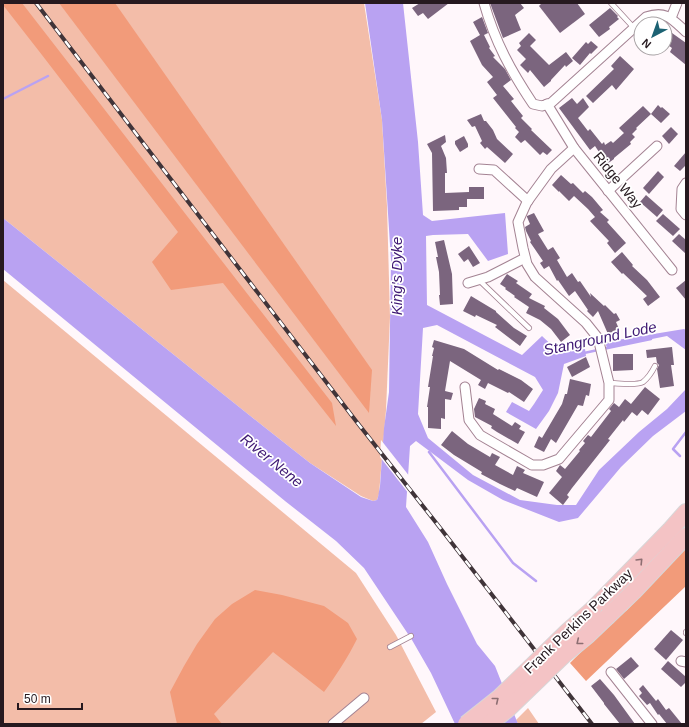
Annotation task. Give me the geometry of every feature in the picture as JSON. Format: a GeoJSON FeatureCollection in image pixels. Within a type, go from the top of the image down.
{"type":"FeatureCollection","features":[{"type":"Feature","properties":{"kind":"highway","name":"Frank Perkins Parkway"},"geometry":{"type":"LineString","coordinates":[[466,724],[500,697],[568,631],[593,609],[686,512]]}},
{"type":"Feature","properties":{"kind":"highway","name":"Frank Perkins Parkway"},"geometry":{"type":"LineString","coordinates":[[489,724],[508,709],[565,654],[608,616],[686,536]]}},
{"type":"Feature","properties":{"kind":"street"},"geometry":{"type":"LineString","coordinates":[[484,3],[489,21],[503,54],[518,82],[534,104],[542,106],[551,103],[633,29]]}},
{"type":"Feature","properties":{"kind":"street"},"geometry":{"type":"LineString","coordinates":[[672,16],[676,3]]}},
{"type":"Feature","properties":{"kind":"street"},"geometry":{"type":"LineString","coordinates":[[649,16],[654,14],[663,14],[667,16]]}},
{"type":"Feature","properties":{"kind":"street"},"geometry":{"type":"LineString","coordinates":[[673,20],[686,32]]}},
{"type":"Feature","properties":{"kind":"street","name":"Ridge Way"},"geometry":{"type":"LineString","coordinates":[[547,104],[574,148],[672,270]]}},
{"type":"Feature","properties":{"kind":"street"},"geometry":{"type":"LineString","coordinates":[[608,191],[657,146]]}},
{"type":"Feature","properties":{"kind":"street"},"geometry":{"type":"LineString","coordinates":[[465,387],[469,420],[480,435],[532,465],[543,465],[559,460],[609,400],[610,383],[598,338],[586,323],[535,277],[525,258],[518,222],[528,201],[551,169],[574,148]]}},
{"type":"Feature","properties":{"kind":"street"},"geometry":{"type":"LineString","coordinates":[[479,169],[494,170],[528,201]]}},
{"type":"Feature","properties":{"kind":"street"},"geometry":{"type":"LineString","coordinates":[[686,183],[682,189],[682,209],[686,215]]}},
{"type":"Feature","properties":{"kind":"street"},"geometry":{"type":"LineString","coordinates":[[468,283],[488,277],[525,258]]}},
{"type":"Feature","properties":{"kind":"street"},"geometry":{"type":"LineString","coordinates":[[611,672],[652,724]]}},
{"type":"Feature","properties":{"kind":"street"},"geometry":{"type":"LineString","coordinates":[[333,724],[364,698]]}},
{"type":"Feature","properties":{"kind":"lane"},"geometry":{"type":"LineString","coordinates":[[611,3],[633,27]]}},
{"type":"Feature","properties":{"kind":"lane"},"geometry":{"type":"LineString","coordinates":[[479,280],[529,328]]}},
{"type":"Feature","properties":{"kind":"lane"},"geometry":{"type":"LineString","coordinates":[[610,383],[641,383],[651,373],[655,366]]}},
{"type":"Feature","properties":{"kind":"lane"},"geometry":{"type":"LineString","coordinates":[[390,647],[411,636]]}},
{"type":"Feature","properties":{"kind":"shaded area"},"geometry":{"type":"Polygon","coordinates":[[[3,3],[364,3],[382,120],[387,206],[390,317],[386,410],[379,494],[377,500],[373,501],[361,496],[310,463],[3,218],[3,3]]]}},
{"type":"Feature","properties":{"kind":"shaded area"},"geometry":{"type":"Polygon","coordinates":[[[3,3],[22,3],[332,403],[336,426],[223,283],[171,290],[152,262],[178,232],[3,5],[3,3]]]}},
{"type":"Feature","properties":{"kind":"shaded area"},"geometry":{"type":"Polygon","coordinates":[[[59,3],[115,3],[372,370],[369,413],[59,3]]]}},
{"type":"Feature","properties":{"kind":"shaded area"},"geometry":{"type":"Polygon","coordinates":[[[3,280],[356,573],[396,635],[436,712],[421,724],[3,724],[3,280]]]}},
{"type":"Feature","properties":{"kind":"shaded area"},"geometry":{"type":"Polygon","coordinates":[[[686,547],[686,586],[586,681],[570,663],[611,622],[627,610],[686,547]]]}},
{"type":"Feature","properties":{"kind":"shaded area"},"geometry":{"type":"Polygon","coordinates":[[[255,590],[282,595],[324,606],[348,623],[357,639],[338,673],[324,692],[273,652],[214,714],[222,724],[177,724],[170,692],[184,666],[197,644],[215,619],[232,604],[255,590]]]}},
{"type":"Feature","properties":{"kind":"shaded area"},"geometry":{"type":"Polygon","coordinates":[[[528,708],[539,724],[518,724],[516,720],[528,708]]]}},
{"type":"Feature","properties":{"kind":"water"},"geometry":{"type":"Polygon","coordinates":[[[365,3],[403,3],[418,142],[423,215],[432,221],[505,213],[508,254],[488,261],[468,234],[426,236],[427,305],[522,355],[542,336],[560,353],[585,349],[586,356],[564,364],[558,393],[549,411],[536,429],[506,412],[512,402],[529,411],[543,390],[535,377],[437,325],[423,328],[418,414],[428,438],[473,475],[520,500],[557,505],[576,505],[599,470],[639,432],[667,409],[686,389],[686,411],[653,436],[621,467],[578,518],[559,522],[503,500],[468,480],[416,441],[410,446],[406,507],[428,542],[477,644],[495,666],[518,724],[455,724],[431,673],[412,640],[364,568],[336,541],[285,501],[3,269],[3,218],[310,463],[361,497],[373,501],[377,500],[380,486],[384,428],[389,392],[391,260],[382,120],[365,3]]]}},
{"type":"Feature","properties":{"kind":"water"},"geometry":{"type":"Polygon","coordinates":[[[684,329],[686,330],[686,350],[667,336],[607,348],[605,342],[684,329]]]}},
{"type":"Feature","properties":{"kind":"pier"},"geometry":{"type":"Polygon","coordinates":[[[381,440],[410,477],[409,494],[380,457],[381,440]]]}},
{"type":"Feature","properties":{"kind":"building"},"geometry":{"type":"Polygon","coordinates":[[[420,3],[449,3],[428,19],[423,13],[418,16],[412,8],[420,3]]]}},
{"type":"Feature","properties":{"kind":"building"},"geometry":{"type":"Polygon","coordinates":[[[490,3],[520,3],[524,8],[515,15],[521,30],[503,38],[490,3]]]}},
{"type":"Feature","properties":{"kind":"building"},"geometry":{"type":"Polygon","coordinates":[[[542,3],[577,3],[585,14],[560,33],[539,6],[542,3]]]}},
{"type":"Feature","properties":{"kind":"building"},"geometry":{"type":"Polygon","coordinates":[[[610,8],[619,19],[609,27],[610,29],[599,37],[589,25],[610,8]]]}},
{"type":"Feature","properties":{"kind":"building"},"geometry":{"type":"Polygon","coordinates":[[[482,17],[488,33],[484,35],[490,47],[489,48],[495,56],[493,57],[505,69],[511,80],[503,86],[514,99],[511,101],[523,116],[521,118],[552,150],[547,155],[543,152],[540,155],[525,140],[521,143],[515,137],[519,132],[493,98],[497,95],[487,82],[493,77],[482,65],[470,41],[480,35],[473,22],[482,17]]]}},
{"type":"Feature","properties":{"kind":"building"},"geometry":{"type":"Polygon","coordinates":[[[529,33],[536,40],[530,46],[549,65],[566,52],[573,61],[566,67],[565,65],[544,87],[530,70],[528,73],[520,65],[526,59],[517,50],[521,46],[519,43],[529,33]]]}},
{"type":"Feature","properties":{"kind":"building"},"geometry":{"type":"Polygon","coordinates":[[[673,34],[686,43],[686,65],[673,54],[673,34]]]}},
{"type":"Feature","properties":{"kind":"building"},"geometry":{"type":"Polygon","coordinates":[[[591,41],[598,47],[591,54],[590,53],[580,65],[572,58],[586,42],[588,44],[591,41]]]}},
{"type":"Feature","properties":{"kind":"building"},"geometry":{"type":"Polygon","coordinates":[[[620,56],[634,69],[616,90],[612,85],[593,103],[586,96],[614,69],[611,66],[620,56]]]}},
{"type":"Feature","properties":{"kind":"building"},"geometry":{"type":"Polygon","coordinates":[[[572,98],[577,104],[583,98],[589,107],[578,118],[588,131],[590,129],[602,144],[604,142],[605,145],[611,141],[613,143],[624,133],[619,128],[643,106],[651,114],[636,128],[637,129],[632,134],[635,137],[630,142],[631,144],[607,164],[595,146],[590,150],[559,108],[572,98]]]}},
{"type":"Feature","properties":{"kind":"building"},"geometry":{"type":"Polygon","coordinates":[[[658,105],[670,114],[661,123],[651,114],[658,105]]]}},
{"type":"Feature","properties":{"kind":"building"},"geometry":{"type":"Polygon","coordinates":[[[481,114],[484,121],[486,121],[493,130],[497,139],[513,154],[505,163],[487,147],[485,149],[480,143],[482,141],[475,126],[472,127],[467,120],[481,114]]]}},
{"type":"Feature","properties":{"kind":"building"},"geometry":{"type":"Polygon","coordinates":[[[671,127],[678,134],[669,144],[662,136],[671,127]]]}},
{"type":"Feature","properties":{"kind":"building"},"geometry":{"type":"Polygon","coordinates":[[[445,135],[446,142],[441,146],[446,158],[447,173],[445,173],[445,193],[469,192],[469,187],[484,187],[484,199],[467,199],[467,207],[459,207],[459,210],[433,211],[432,153],[427,144],[445,135]]]}},
{"type":"Feature","properties":{"kind":"building"},"geometry":{"type":"Polygon","coordinates":[[[464,136],[468,147],[460,152],[455,144],[455,141],[464,136]]]}},
{"type":"Feature","properties":{"kind":"building"},"geometry":{"type":"Polygon","coordinates":[[[686,152],[686,165],[680,171],[674,166],[686,152]]]}},
{"type":"Feature","properties":{"kind":"building"},"geometry":{"type":"Polygon","coordinates":[[[658,171],[664,177],[649,194],[643,188],[658,171]]]}},
{"type":"Feature","properties":{"kind":"building"},"geometry":{"type":"Polygon","coordinates":[[[561,175],[571,184],[573,183],[583,193],[585,191],[592,197],[603,210],[600,212],[609,220],[607,222],[626,243],[615,253],[607,243],[609,241],[590,221],[595,217],[588,209],[574,196],[569,201],[552,185],[561,175]]]}},
{"type":"Feature","properties":{"kind":"building"},"geometry":{"type":"Polygon","coordinates":[[[646,195],[663,210],[657,217],[640,202],[646,195]]]}},
{"type":"Feature","properties":{"kind":"building"},"geometry":{"type":"Polygon","coordinates":[[[534,213],[544,231],[538,234],[548,250],[553,247],[560,258],[557,260],[567,277],[572,273],[578,282],[580,281],[591,297],[590,293],[614,314],[616,313],[620,320],[616,322],[619,329],[608,334],[598,311],[593,317],[587,311],[588,310],[575,291],[569,296],[558,280],[557,281],[549,266],[544,269],[540,263],[543,261],[530,242],[531,241],[525,227],[530,224],[527,216],[534,213]]]}},
{"type":"Feature","properties":{"kind":"building"},"geometry":{"type":"Polygon","coordinates":[[[663,214],[680,229],[673,236],[656,221],[663,214]]]}},
{"type":"Feature","properties":{"kind":"building"},"geometry":{"type":"Polygon","coordinates":[[[679,234],[686,240],[686,254],[672,241],[679,234]]]}},
{"type":"Feature","properties":{"kind":"building"},"geometry":{"type":"Polygon","coordinates":[[[444,240],[452,274],[453,304],[440,305],[439,272],[436,257],[438,257],[435,242],[444,240]]]}},
{"type":"Feature","properties":{"kind":"building"},"geometry":{"type":"Polygon","coordinates":[[[469,246],[480,263],[473,267],[468,259],[464,262],[458,254],[469,246]]]}},
{"type":"Feature","properties":{"kind":"building"},"geometry":{"type":"Polygon","coordinates":[[[622,252],[633,265],[632,266],[647,280],[660,297],[648,306],[643,299],[647,296],[611,262],[622,252]]]}},
{"type":"Feature","properties":{"kind":"building"},"geometry":{"type":"Polygon","coordinates":[[[507,274],[518,281],[516,283],[532,294],[529,298],[545,306],[544,308],[558,319],[570,335],[561,342],[551,329],[540,320],[526,313],[529,307],[514,297],[515,296],[500,284],[507,274]]]}},
{"type":"Feature","properties":{"kind":"building"},"geometry":{"type":"Polygon","coordinates":[[[686,280],[686,300],[676,288],[686,280]]]}},
{"type":"Feature","properties":{"kind":"building"},"geometry":{"type":"Polygon","coordinates":[[[471,296],[496,311],[514,328],[527,336],[520,346],[495,327],[497,325],[476,315],[475,317],[463,311],[471,296]]]}},
{"type":"Feature","properties":{"kind":"building"},"geometry":{"type":"Polygon","coordinates":[[[434,340],[464,349],[498,370],[499,369],[521,380],[533,389],[524,402],[509,392],[508,393],[488,383],[485,389],[478,385],[481,380],[450,361],[445,391],[453,393],[451,400],[445,399],[445,419],[441,418],[441,429],[428,428],[427,407],[430,387],[428,387],[434,340]]]}},
{"type":"Feature","properties":{"kind":"building"},"geometry":{"type":"Polygon","coordinates":[[[672,347],[674,365],[671,365],[674,386],[660,388],[657,369],[659,365],[656,357],[647,358],[646,350],[672,347]]]}},
{"type":"Feature","properties":{"kind":"building"},"geometry":{"type":"Polygon","coordinates":[[[613,354],[633,354],[633,370],[613,371],[613,354]]]}},
{"type":"Feature","properties":{"kind":"building"},"geometry":{"type":"Polygon","coordinates":[[[586,357],[590,367],[572,377],[567,367],[586,357]]]}},
{"type":"Feature","properties":{"kind":"building"},"geometry":{"type":"Polygon","coordinates":[[[570,379],[591,384],[589,396],[586,395],[583,406],[578,405],[556,443],[551,439],[544,452],[534,447],[539,436],[542,438],[562,404],[565,394],[567,394],[570,379]]]}},
{"type":"Feature","properties":{"kind":"building"},"geometry":{"type":"Polygon","coordinates":[[[645,387],[660,399],[648,415],[642,410],[637,416],[632,412],[624,422],[623,420],[608,439],[610,440],[567,495],[569,497],[563,505],[549,493],[562,477],[556,471],[560,465],[565,469],[580,451],[579,450],[585,443],[583,441],[588,435],[591,437],[611,411],[609,409],[614,403],[619,407],[625,399],[631,404],[645,387]]]}},
{"type":"Feature","properties":{"kind":"building"},"geometry":{"type":"Polygon","coordinates":[[[479,398],[486,401],[485,404],[495,409],[493,414],[512,426],[515,422],[521,426],[519,429],[525,432],[518,444],[491,428],[492,426],[475,417],[474,409],[479,398]]]}},
{"type":"Feature","properties":{"kind":"building"},"geometry":{"type":"Polygon","coordinates":[[[452,431],[468,444],[490,457],[492,453],[500,457],[495,465],[513,475],[517,466],[525,470],[523,473],[544,482],[537,497],[517,488],[515,491],[481,474],[482,472],[454,455],[441,445],[452,431]]]}},
{"type":"Feature","properties":{"kind":"building"},"geometry":{"type":"Polygon","coordinates":[[[671,630],[683,640],[666,660],[654,649],[671,630]]]}},
{"type":"Feature","properties":{"kind":"building"},"geometry":{"type":"Polygon","coordinates":[[[631,657],[639,666],[624,679],[616,669],[631,657]]]}},
{"type":"Feature","properties":{"kind":"building"},"geometry":{"type":"Polygon","coordinates":[[[668,661],[686,677],[686,682],[681,687],[661,669],[668,661]]]}},
{"type":"Feature","properties":{"kind":"building"},"geometry":{"type":"Polygon","coordinates":[[[600,679],[614,695],[635,724],[620,724],[604,704],[591,686],[600,679]]]}},
{"type":"Feature","properties":{"kind":"building"},"geometry":{"type":"Polygon","coordinates":[[[643,685],[656,701],[658,699],[666,710],[669,708],[682,724],[667,724],[659,714],[658,715],[650,703],[647,705],[639,696],[642,693],[639,689],[643,685]]]}},
{"type":"Feature","properties":{"kind":"waterway"},"geometry":{"type":"LineString","coordinates":[[3,99],[48,76]]}},
{"type":"Feature","properties":{"kind":"waterway","name":"Stanground Lode"},"geometry":{"type":"LineString","coordinates":[[603,349],[651,339]]}},
{"type":"Feature","properties":{"kind":"waterway","name":"Stanground Lode"},"geometry":{"type":"LineString","coordinates":[[584,353],[598,350]]}},
{"type":"Feature","properties":{"kind":"waterway"},"geometry":{"type":"LineString","coordinates":[[680,456],[673,449],[686,432]]}},
{"type":"Feature","properties":{"kind":"waterway"},"geometry":{"type":"LineString","coordinates":[[429,452],[513,563],[536,581]]}},
{"type":"Feature","properties":{"kind":"railway"},"geometry":{"type":"LineString","coordinates":[[36,3],[356,421],[592,724]]}},
{"type":"Feature","properties":{"kind":"water label","name":"King's Dyke"},"geometry":{"type":"Point","coordinates":[396,276]}},
{"type":"Feature","properties":{"kind":"water label","name":"River Nene"},"geometry":{"type":"Point","coordinates":[272,460]}}]}
